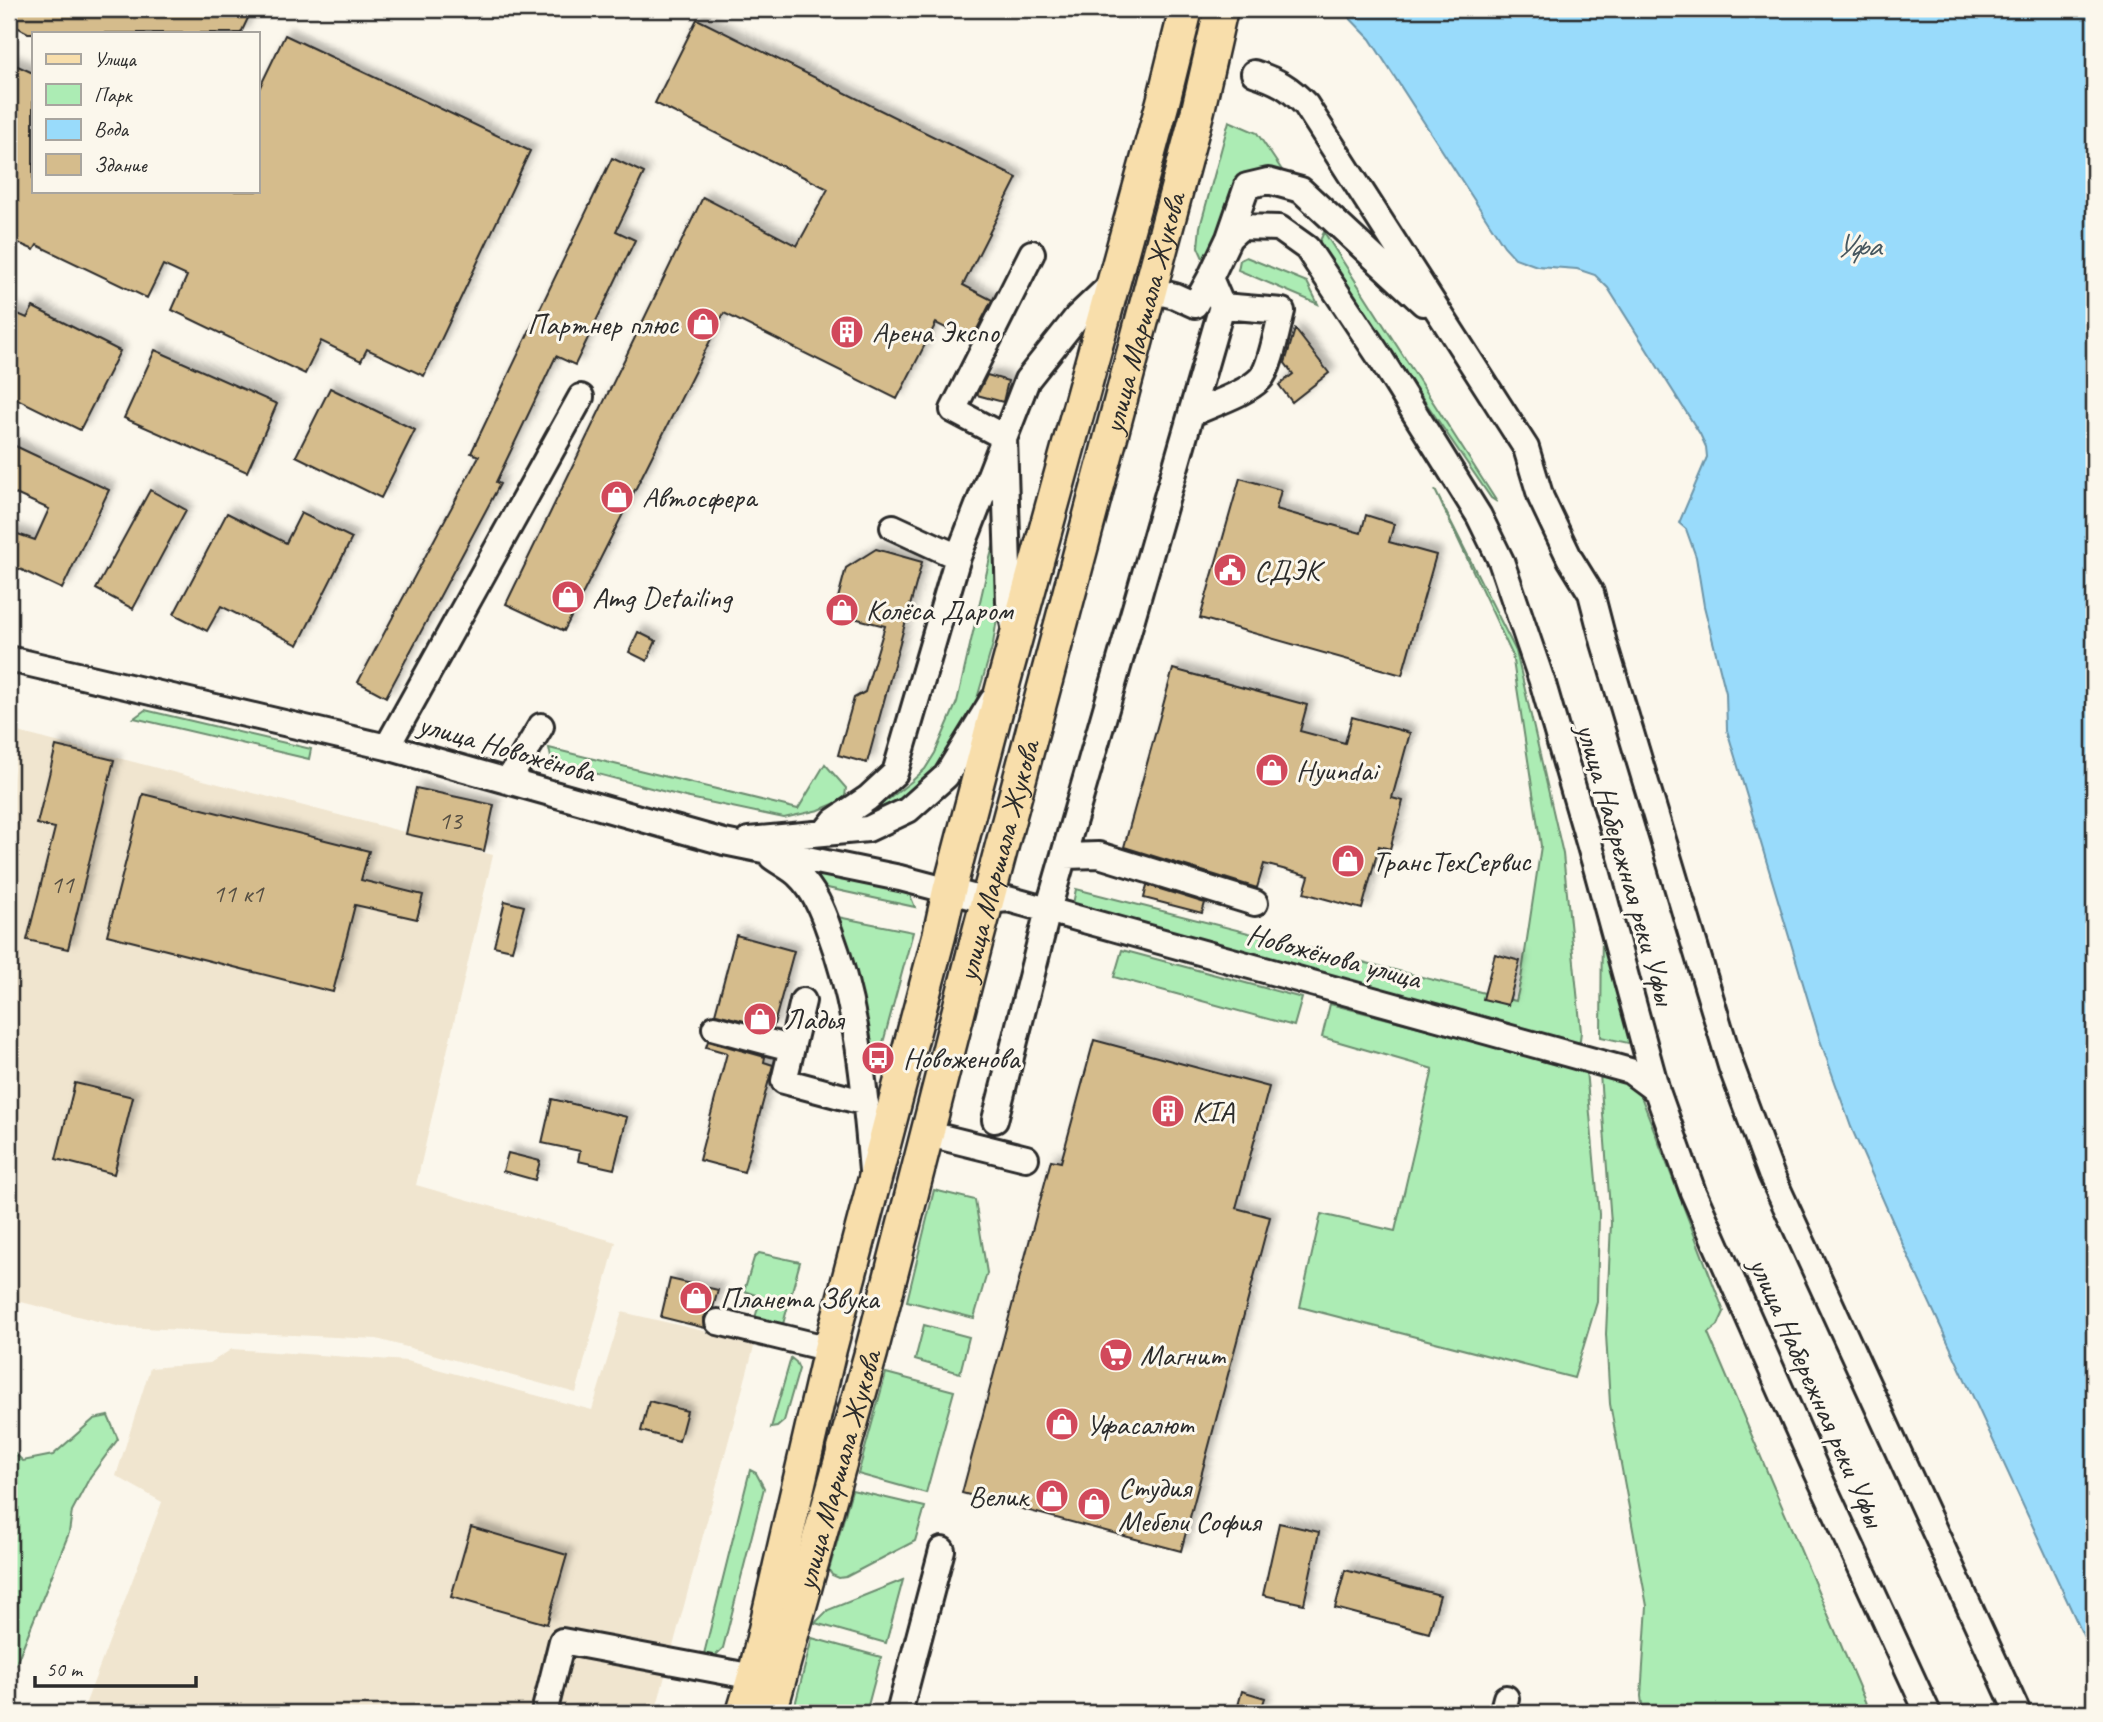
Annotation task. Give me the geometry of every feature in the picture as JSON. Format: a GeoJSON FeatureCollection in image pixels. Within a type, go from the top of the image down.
{"type":"FeatureCollection","features":[{"type":"Feature","properties":{"kind":"main road","name":"улица Маршала Жукова"},"geometry":{"type":"LineString","coordinates":[[743,1713],[754,1677],[830,1349],[949,891],[1186,9]]}},
{"type":"Feature","properties":{"kind":"main road","name":"улица Маршала Жукова"},"geometry":{"type":"LineString","coordinates":[[771,1713],[929,1134],[988,901],[1198,110],[1222,9]]}},
{"type":"Feature","properties":{"kind":"street"},"geometry":{"type":"LineString","coordinates":[[1254,73],[1291,89],[1307,105],[1526,448],[1541,498],[1570,559],[1591,593],[1737,1085],[1771,1174],[2018,1713]]}},
{"type":"Feature","properties":{"kind":"street"},"geometry":{"type":"LineString","coordinates":[[1150,290],[1175,296],[1195,305],[1229,238],[1247,186],[1268,181],[1301,190],[1452,330]]}},
{"type":"Feature","properties":{"kind":"street","name":"улица Набережная реки Уфы"},"geometry":{"type":"LineString","coordinates":[[1229,238],[1241,227],[1279,228],[1307,248],[1381,359],[1479,516],[1501,561],[1542,684],[1596,867],[1657,1091],[1693,1192],[1928,1713]]}},
{"type":"Feature","properties":{"kind":"street"},"geometry":{"type":"LineString","coordinates":[[1004,437],[953,410],[1032,253]]}},
{"type":"Feature","properties":{"kind":"street"},"geometry":{"type":"LineString","coordinates":[[995,1119],[1048,910],[1222,306],[1210,278]]}},
{"type":"Feature","properties":{"kind":"street"},"geometry":{"type":"LineString","coordinates":[[825,832],[834,821],[868,798],[895,773],[958,557],[1027,380],[1077,317],[1114,282]]}},
{"type":"Feature","properties":{"kind":"street"},"geometry":{"type":"LineString","coordinates":[[1191,414],[1245,389],[1262,378],[1282,311],[1222,306]]}},
{"type":"Feature","properties":{"kind":"street"},"geometry":{"type":"LineString","coordinates":[[387,747],[581,397]]}},
{"type":"Feature","properties":{"kind":"street"},"geometry":{"type":"LineString","coordinates":[[1004,437],[1009,602],[1016,637]]}},
{"type":"Feature","properties":{"kind":"street"},"geometry":{"type":"LineString","coordinates":[[893,527],[958,557]]}},
{"type":"Feature","properties":{"kind":"street","name":"улица Новожёнова"},"geometry":{"type":"LineString","coordinates":[[10,666],[387,747],[724,842],[900,878],[988,901]]}},
{"type":"Feature","properties":{"kind":"street"},"geometry":{"type":"LineString","coordinates":[[724,842],[868,830],[908,810],[946,776],[1004,681]]}},
{"type":"Feature","properties":{"kind":"street"},"geometry":{"type":"LineString","coordinates":[[509,781],[541,726]]}},
{"type":"Feature","properties":{"kind":"street"},"geometry":{"type":"LineString","coordinates":[[724,842],[771,857],[798,874],[819,904],[842,970],[852,1013],[866,1103],[873,1184]]}},
{"type":"Feature","properties":{"kind":"street"},"geometry":{"type":"LineString","coordinates":[[1065,856],[1099,855],[1255,903]]}},
{"type":"Feature","properties":{"kind":"street","name":"Новожёнова улица"},"geometry":{"type":"LineString","coordinates":[[988,901],[1008,899],[1630,1071],[1657,1091]]}},
{"type":"Feature","properties":{"kind":"street"},"geometry":{"type":"LineString","coordinates":[[803,1001],[784,1081],[866,1103]]}},
{"type":"Feature","properties":{"kind":"street"},"geometry":{"type":"LineString","coordinates":[[715,1028],[791,1048]]}},
{"type":"Feature","properties":{"kind":"street"},"geometry":{"type":"LineString","coordinates":[[929,1134],[1026,1158]]}},
{"type":"Feature","properties":{"kind":"street"},"geometry":{"type":"LineString","coordinates":[[718,1322],[830,1349]]}},
{"type":"Feature","properties":{"kind":"street"},"geometry":{"type":"LineString","coordinates":[[899,1713],[942,1550]]}},
{"type":"Feature","properties":{"kind":"street"},"geometry":{"type":"LineString","coordinates":[[544,1713],[562,1642],[754,1677]]}},
{"type":"Feature","properties":{"kind":"shaded area"},"geometry":{"type":"Polygon","coordinates":[[[18,732],[493,855],[416,1185],[616,1242],[576,1393],[377,1339],[121,1327],[9,1299],[9,1073],[12,1061],[9,1059],[9,814],[18,732]]]}},
{"type":"Feature","properties":{"kind":"shaded area"},"geometry":{"type":"Polygon","coordinates":[[[622,1312],[755,1343],[655,1713],[82,1713],[162,1502],[116,1476],[150,1368],[210,1363],[232,1349],[407,1361],[592,1410],[622,1312]]]}},
{"type":"Feature","properties":{"kind":"green space"},"geometry":{"type":"Polygon","coordinates":[[[1229,121],[1257,133],[1288,179],[1263,172],[1207,267],[1198,247],[1200,227],[1229,121]]]}},
{"type":"Feature","properties":{"kind":"green space"},"geometry":{"type":"Polygon","coordinates":[[[1324,232],[1497,502],[1491,498],[1318,245],[1324,232]]]}},
{"type":"Feature","properties":{"kind":"green space"},"geometry":{"type":"Polygon","coordinates":[[[1246,257],[1307,282],[1318,304],[1238,270],[1240,260],[1246,257]]]}},
{"type":"Feature","properties":{"kind":"green space"},"geometry":{"type":"Polygon","coordinates":[[[1008,490],[1017,491],[993,644],[971,719],[941,773],[901,808],[863,825],[853,818],[889,799],[912,781],[925,769],[935,753],[957,702],[1008,490]]]}},
{"type":"Feature","properties":{"kind":"green space"},"geometry":{"type":"Polygon","coordinates":[[[1435,490],[1516,651],[1563,854],[1581,1032],[1579,1047],[1072,909],[1076,889],[1516,1001],[1541,846],[1512,654],[1435,490]]]}},
{"type":"Feature","properties":{"kind":"green space"},"geometry":{"type":"Polygon","coordinates":[[[145,710],[311,749],[309,759],[134,718],[145,710]]]}},
{"type":"Feature","properties":{"kind":"green space"},"geometry":{"type":"Polygon","coordinates":[[[549,748],[798,809],[825,764],[846,788],[845,797],[819,810],[784,818],[685,797],[552,762],[549,748]]]}},
{"type":"Feature","properties":{"kind":"green space"},"geometry":{"type":"Polygon","coordinates":[[[813,869],[908,890],[915,907],[823,887],[813,869]]]}},
{"type":"Feature","properties":{"kind":"green space"},"geometry":{"type":"Polygon","coordinates":[[[828,915],[913,932],[877,1065],[866,1022],[828,915]]]}},
{"type":"Feature","properties":{"kind":"green space"},"geometry":{"type":"Polygon","coordinates":[[[1602,922],[1633,1036],[1628,1043],[1601,1037],[1602,922]]]}},
{"type":"Feature","properties":{"kind":"green space"},"geometry":{"type":"Polygon","coordinates":[[[1122,950],[1302,998],[1294,1026],[1114,977],[1122,950]]]}},
{"type":"Feature","properties":{"kind":"green space"},"geometry":{"type":"Polygon","coordinates":[[[1330,1004],[1586,1070],[1599,1214],[1597,1302],[1574,1378],[1300,1307],[1321,1214],[1395,1231],[1433,1069],[1322,1037],[1330,1004]]]}},
{"type":"Feature","properties":{"kind":"green space"},"geometry":{"type":"Polygon","coordinates":[[[1600,1074],[1632,1084],[1642,1099],[1724,1312],[1718,1325],[1708,1333],[1870,1713],[1643,1713],[1641,1696],[1647,1606],[1610,1404],[1606,1334],[1611,1223],[1600,1074]]]}},
{"type":"Feature","properties":{"kind":"green space"},"geometry":{"type":"Polygon","coordinates":[[[934,1190],[975,1200],[987,1273],[974,1318],[907,1301],[934,1190]]]}},
{"type":"Feature","properties":{"kind":"green space"},"geometry":{"type":"Polygon","coordinates":[[[759,1253],[800,1262],[780,1335],[755,1318],[761,1297],[744,1291],[754,1258],[759,1253]]]}},
{"type":"Feature","properties":{"kind":"green space"},"geometry":{"type":"Polygon","coordinates":[[[924,1325],[969,1337],[960,1373],[915,1360],[924,1325]]]}},
{"type":"Feature","properties":{"kind":"green space"},"geometry":{"type":"Polygon","coordinates":[[[791,1358],[799,1369],[784,1421],[771,1428],[791,1358]]]}},
{"type":"Feature","properties":{"kind":"green space"},"geometry":{"type":"Polygon","coordinates":[[[886,1373],[954,1391],[926,1493],[858,1474],[886,1373]]]}},
{"type":"Feature","properties":{"kind":"green space"},"geometry":{"type":"Polygon","coordinates":[[[108,1416],[118,1439],[90,1477],[72,1511],[69,1533],[9,1681],[9,1448],[23,1461],[53,1455],[94,1419],[108,1416]]]}},
{"type":"Feature","properties":{"kind":"green space"},"geometry":{"type":"Polygon","coordinates":[[[750,1470],[756,1473],[764,1488],[723,1648],[715,1656],[704,1654],[750,1470]]]}},
{"type":"Feature","properties":{"kind":"green space"},"geometry":{"type":"Polygon","coordinates":[[[852,1490],[925,1507],[915,1541],[846,1577],[839,1578],[829,1570],[852,1490]]]}},
{"type":"Feature","properties":{"kind":"green space"},"geometry":{"type":"Polygon","coordinates":[[[903,1580],[886,1643],[815,1623],[828,1610],[903,1580]]]}},
{"type":"Feature","properties":{"kind":"green space"},"geometry":{"type":"Polygon","coordinates":[[[812,1638],[881,1657],[866,1713],[793,1713],[812,1638]]]}},
{"type":"Feature","properties":{"kind":"water","name":"Уфа"},"geometry":{"type":"Polygon","coordinates":[[[1341,9],[2094,9],[2094,1659],[1903,1245],[1851,1127],[1820,1040],[1727,730],[1726,693],[1704,606],[1696,557],[1686,529],[1679,523],[1707,457],[1706,447],[1608,288],[1595,275],[1577,269],[1537,266],[1515,258],[1504,246],[1370,39],[1341,9]]]}},
{"type":"Feature","properties":{"kind":"building"},"geometry":{"type":"Polygon","coordinates":[[[9,9],[234,9],[249,16],[241,32],[28,33],[9,23],[9,9]]]}},
{"type":"Feature","properties":{"kind":"building","name":"Арена Экспо"},"geometry":{"type":"Polygon","coordinates":[[[697,19],[1017,178],[963,285],[992,300],[971,341],[936,323],[897,399],[724,313],[564,631],[506,604],[703,197],[797,246],[828,189],[655,103],[697,19]]]}},
{"type":"Feature","properties":{"kind":"building"},"geometry":{"type":"Polygon","coordinates":[[[285,35],[530,151],[424,376],[367,349],[361,361],[321,341],[305,374],[172,310],[187,276],[163,265],[147,298],[37,245],[34,250],[9,239],[9,62],[32,73],[32,192],[259,192],[259,89],[285,35]]]}},
{"type":"Feature","properties":{"kind":"building"},"geometry":{"type":"Polygon","coordinates":[[[612,158],[644,173],[616,231],[635,240],[575,365],[556,356],[496,482],[500,484],[386,697],[358,682],[479,456],[471,453],[612,158]]]}},
{"type":"Feature","properties":{"kind":"building"},"geometry":{"type":"Polygon","coordinates":[[[33,307],[120,351],[80,430],[9,395],[9,310],[27,318],[33,307]]]}},
{"type":"Feature","properties":{"kind":"building"},"geometry":{"type":"Polygon","coordinates":[[[1295,329],[1329,373],[1292,402],[1279,385],[1293,374],[1285,363],[1295,329]]]}},
{"type":"Feature","properties":{"kind":"building"},"geometry":{"type":"Polygon","coordinates":[[[155,350],[277,404],[247,472],[124,418],[155,350]]]}},
{"type":"Feature","properties":{"kind":"building"},"geometry":{"type":"Polygon","coordinates":[[[987,375],[1008,381],[1003,402],[977,395],[987,375]]]}},
{"type":"Feature","properties":{"kind":"building"},"geometry":{"type":"Polygon","coordinates":[[[330,388],[415,430],[381,498],[296,456],[330,388]]]}},
{"type":"Feature","properties":{"kind":"building"},"geometry":{"type":"Polygon","coordinates":[[[9,443],[109,490],[62,589],[9,564],[9,531],[35,540],[49,509],[9,491],[9,443]]]}},
{"type":"Feature","properties":{"kind":"building"},"geometry":{"type":"Polygon","coordinates":[[[1240,478],[1281,490],[1276,509],[1361,533],[1366,515],[1394,524],[1389,542],[1436,555],[1402,675],[1200,618],[1240,478]]]}},
{"type":"Feature","properties":{"kind":"building"},"geometry":{"type":"Polygon","coordinates":[[[150,490],[186,510],[133,609],[96,589],[150,490]]]}},
{"type":"Feature","properties":{"kind":"building"},"geometry":{"type":"Polygon","coordinates":[[[227,513],[286,543],[301,513],[352,538],[298,645],[221,606],[207,631],[174,614],[227,513]]]}},
{"type":"Feature","properties":{"kind":"building"},"geometry":{"type":"Polygon","coordinates":[[[876,549],[922,562],[867,763],[838,755],[854,698],[865,692],[885,626],[834,613],[846,568],[876,549]]]}},
{"type":"Feature","properties":{"kind":"building"},"geometry":{"type":"Polygon","coordinates":[[[638,632],[656,641],[647,661],[629,652],[638,632]]]}},
{"type":"Feature","properties":{"kind":"building","name":"Hyundai"},"geometry":{"type":"Polygon","coordinates":[[[1173,669],[1307,705],[1300,731],[1345,743],[1352,717],[1410,733],[1392,798],[1403,801],[1390,849],[1379,846],[1362,909],[1304,893],[1309,876],[1264,864],[1257,888],[1124,847],[1173,669]]]}},
{"type":"Feature","properties":{"kind":"building"},"geometry":{"type":"Polygon","coordinates":[[[56,746],[114,760],[68,949],[27,940],[55,828],[37,824],[56,746]]]}},
{"type":"Feature","properties":{"kind":"building"},"geometry":{"type":"Polygon","coordinates":[[[416,788],[494,805],[484,851],[406,834],[416,788]]]}},
{"type":"Feature","properties":{"kind":"building"},"geometry":{"type":"Polygon","coordinates":[[[143,794],[369,851],[361,880],[423,895],[417,919],[355,905],[333,992],[107,935],[143,794]]]}},
{"type":"Feature","properties":{"kind":"building"},"geometry":{"type":"Polygon","coordinates":[[[1147,885],[1205,903],[1202,913],[1144,898],[1147,885]]]}},
{"type":"Feature","properties":{"kind":"building"},"geometry":{"type":"Polygon","coordinates":[[[505,901],[524,906],[512,950],[494,946],[505,901]]]}},
{"type":"Feature","properties":{"kind":"building"},"geometry":{"type":"Polygon","coordinates":[[[736,935],[794,951],[773,1028],[715,1014],[736,935]]]}},
{"type":"Feature","properties":{"kind":"building"},"geometry":{"type":"Polygon","coordinates":[[[1495,954],[1520,961],[1508,1005],[1483,999],[1495,954]]]}},
{"type":"Feature","properties":{"kind":"building","name":"Магнит"},"geometry":{"type":"Polygon","coordinates":[[[1094,1040],[1269,1087],[1236,1208],[1270,1217],[1181,1551],[962,1493],[1051,1160],[1061,1162],[1094,1040]]]}},
{"type":"Feature","properties":{"kind":"building"},"geometry":{"type":"Polygon","coordinates":[[[708,1041],[765,1057],[764,1062],[773,1065],[744,1172],[699,1160],[727,1053],[706,1047],[708,1041]]]}},
{"type":"Feature","properties":{"kind":"building"},"geometry":{"type":"Polygon","coordinates":[[[75,1083],[133,1097],[114,1174],[56,1159],[75,1083]]]}},
{"type":"Feature","properties":{"kind":"building"},"geometry":{"type":"Polygon","coordinates":[[[552,1099],[627,1117],[614,1169],[578,1161],[580,1151],[542,1143],[552,1099]]]}},
{"type":"Feature","properties":{"kind":"building"},"geometry":{"type":"Polygon","coordinates":[[[508,1153],[540,1161],[535,1180],[503,1171],[508,1153]]]}},
{"type":"Feature","properties":{"kind":"building"},"geometry":{"type":"Polygon","coordinates":[[[670,1279],[718,1290],[713,1308],[704,1318],[705,1328],[661,1317],[670,1279]]]}},
{"type":"Feature","properties":{"kind":"building"},"geometry":{"type":"Polygon","coordinates":[[[649,1401],[687,1411],[679,1441],[641,1431],[649,1401]]]}},
{"type":"Feature","properties":{"kind":"building"},"geometry":{"type":"Polygon","coordinates":[[[1279,1523],[1319,1532],[1304,1604],[1263,1595],[1279,1523]]]}},
{"type":"Feature","properties":{"kind":"building"},"geometry":{"type":"Polygon","coordinates":[[[471,1527],[567,1555],[547,1624],[451,1597],[471,1527]]]}},
{"type":"Feature","properties":{"kind":"building"},"geometry":{"type":"Polygon","coordinates":[[[1345,1570],[1440,1595],[1429,1633],[1335,1608],[1345,1570]]]}},
{"type":"Feature","properties":{"kind":"building"},"geometry":{"type":"Polygon","coordinates":[[[1242,1691],[1265,1698],[1260,1713],[1236,1713],[1242,1691]]]}},
{"type":"Feature","properties":{"kind":"place","name":"Партнер плюс"},"geometry":{"type":"Point","coordinates":[703,324]}},
{"type":"Feature","properties":{"kind":"place","name":"Арена Экспо"},"geometry":{"type":"Point","coordinates":[847,332]}},
{"type":"Feature","properties":{"kind":"place","name":"Автосфера"},"geometry":{"type":"Point","coordinates":[617,497]}},
{"type":"Feature","properties":{"kind":"place","name":"СДЭК"},"geometry":{"type":"Point","coordinates":[1230,570]}},
{"type":"Feature","properties":{"kind":"place","name":"Amg Detailing"},"geometry":{"type":"Point","coordinates":[568,597]}},
{"type":"Feature","properties":{"kind":"place","name":"Колёса Даром"},"geometry":{"type":"Point","coordinates":[842,610]}},
{"type":"Feature","properties":{"kind":"place","name":"Hyundai"},"geometry":{"type":"Point","coordinates":[1272,770]}},
{"type":"Feature","properties":{"kind":"place","name":"ТрансТехСервис"},"geometry":{"type":"Point","coordinates":[1348,861]}},
{"type":"Feature","properties":{"kind":"place","name":"Ладья"},"geometry":{"type":"Point","coordinates":[760,1019]}},
{"type":"Feature","properties":{"kind":"place","name":"Новоженова"},"geometry":{"type":"Point","coordinates":[878,1058]}},
{"type":"Feature","properties":{"kind":"place","name":"KIA"},"geometry":{"type":"Point","coordinates":[1168,1111]}},
{"type":"Feature","properties":{"kind":"place","name":"Планета Звука"},"geometry":{"type":"Point","coordinates":[696,1298]}},
{"type":"Feature","properties":{"kind":"place","name":"Магнит"},"geometry":{"type":"Point","coordinates":[1116,1355]}},
{"type":"Feature","properties":{"kind":"place","name":"Уфасалют"},"geometry":{"type":"Point","coordinates":[1062,1424]}},
{"type":"Feature","properties":{"kind":"place","name":"Велик"},"geometry":{"type":"Point","coordinates":[1052,1496]}},
{"type":"Feature","properties":{"kind":"place","name":"Студия Мебели София"},"geometry":{"type":"Point","coordinates":[1094,1504]}}]}
